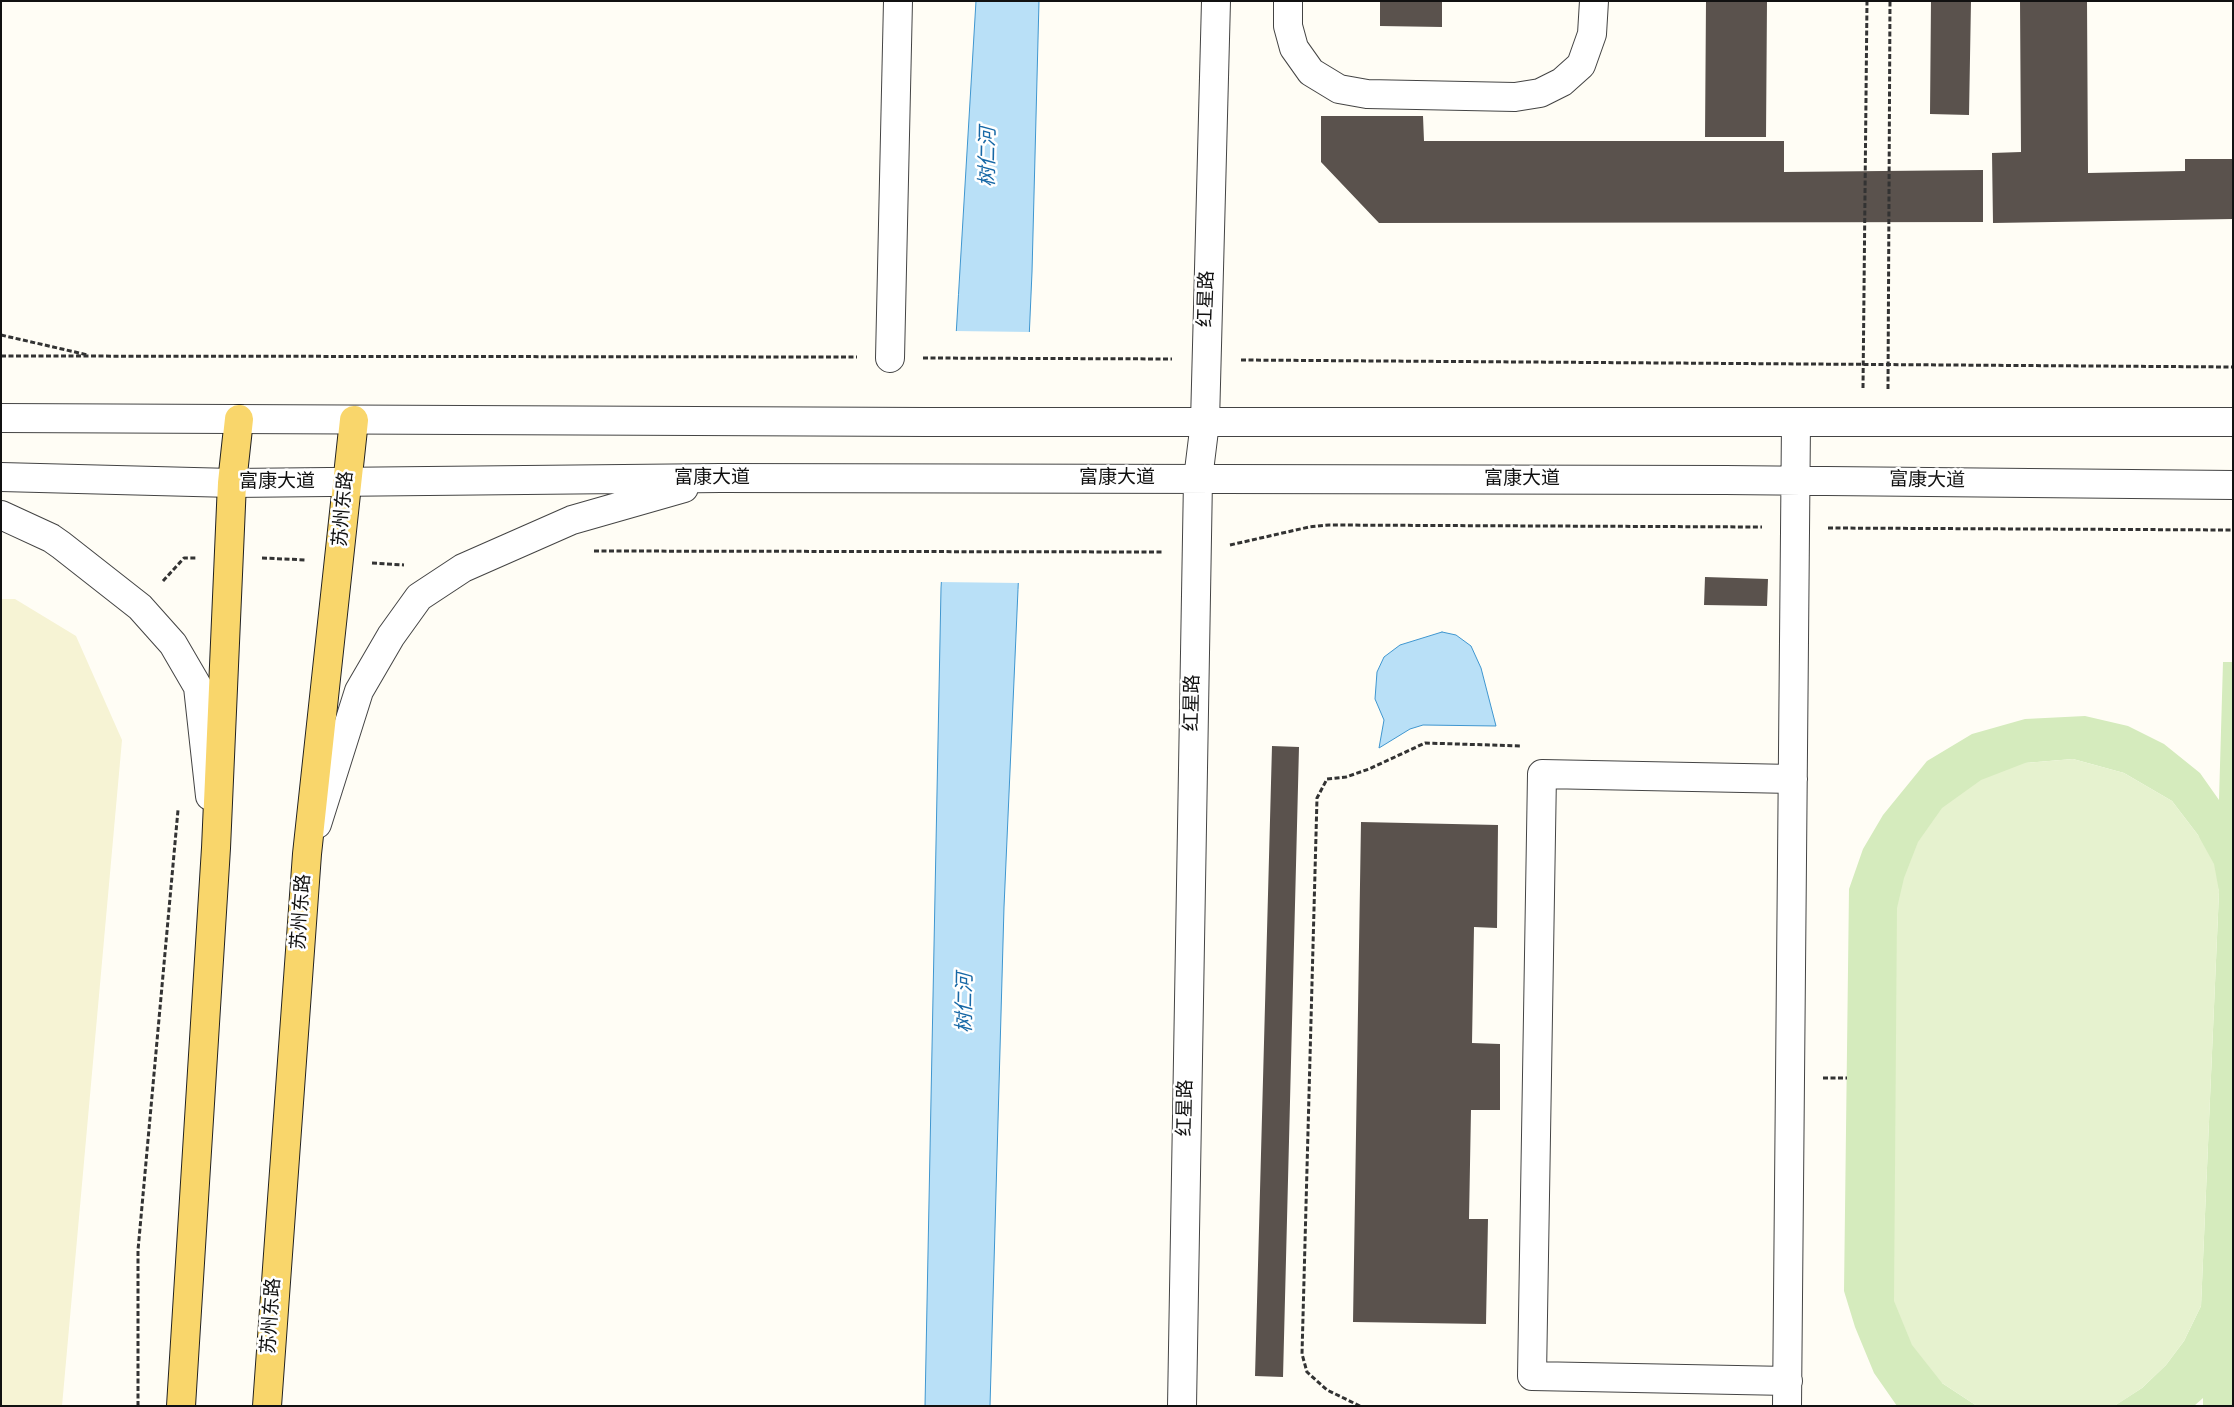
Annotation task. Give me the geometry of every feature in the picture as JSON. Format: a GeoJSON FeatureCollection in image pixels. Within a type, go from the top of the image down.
{"type":"FeatureCollection","features":[{"type":"Feature","properties":{"kind":"main road"},"geometry":{"type":"LineString","coordinates":[[181,1406],[216,848],[232,483],[239,419]]}},
{"type":"Feature","properties":{"kind":"main road","name":"苏州东路"},"geometry":{"type":"LineString","coordinates":[[267,1406],[307,854],[354,420]]}},
{"type":"Feature","properties":{"kind":"street"},"geometry":{"type":"LineString","coordinates":[[890,358],[898,1]]}},
{"type":"Feature","properties":{"kind":"street","name":"红星路"},"geometry":{"type":"LineString","coordinates":[[1182,1406],[1198,479],[1205,422],[1216,1]]}},
{"type":"Feature","properties":{"kind":"street"},"geometry":{"type":"LineString","coordinates":[[1288,1],[1288,26],[1294,48],[1311,72],[1339,89],[1367,94],[1515,97],[1540,92],[1562,82],[1581,65],[1592,34],[1594,1]]}},
{"type":"Feature","properties":{"kind":"street"},"geometry":{"type":"LineString","coordinates":[[1,418],[1205,422],[2233,422]]}},
{"type":"Feature","properties":{"kind":"street"},"geometry":{"type":"LineString","coordinates":[[1793,779],[1542,774],[1532,1376],[1788,1393],[1796,422]]}},
{"type":"Feature","properties":{"kind":"street","name":"富康大道"},"geometry":{"type":"LineString","coordinates":[[1,477],[232,483],[721,478],[1795,481],[2233,485]]}},
{"type":"Feature","properties":{"kind":"street"},"geometry":{"type":"LineString","coordinates":[[307,854],[359,691],[391,636],[420,597],[463,568],[572,520],[721,478]]}},
{"type":"Feature","properties":{"kind":"street"},"geometry":{"type":"LineString","coordinates":[[1,515],[51,538],[140,607],[173,644],[198,687],[216,848]]}},
{"type":"Feature","properties":{"kind":"path"},"geometry":{"type":"LineString","coordinates":[[1867,1],[1862,364],[1876,422]]}},
{"type":"Feature","properties":{"kind":"path"},"geometry":{"type":"LineString","coordinates":[[1876,422],[1888,364],[1890,1]]}},
{"type":"Feature","properties":{"kind":"path"},"geometry":{"type":"LineString","coordinates":[[1,335],[96,356]]}},
{"type":"Feature","properties":{"kind":"path"},"geometry":{"type":"LineString","coordinates":[[1,356],[890,358],[2233,367]]}},
{"type":"Feature","properties":{"kind":"path"},"geometry":{"type":"LineString","coordinates":[[588,551],[1197,551],[1262,540],[1309,527],[1329,525],[2233,530]]}},
{"type":"Feature","properties":{"kind":"path"},"geometry":{"type":"LineString","coordinates":[[140,607],[184,558],[228,557],[340,561],[410,566]]}},
{"type":"Feature","properties":{"kind":"path"},"geometry":{"type":"LineString","coordinates":[[1360,1406],[1327,1390],[1307,1372],[1302,1354],[1317,798],[1327,779],[1346,777],[1368,769],[1425,743],[1532,747],[1542,774]]}},
{"type":"Feature","properties":{"kind":"path"},"geometry":{"type":"LineString","coordinates":[[138,1406],[138,1250],[178,802]]}},
{"type":"Feature","properties":{"kind":"shaded area"},"geometry":{"type":"Polygon","coordinates":[[[1,599],[15,599],[76,636],[122,740],[62,1406],[1,1406],[1,599]]]}},
{"type":"Feature","properties":{"kind":"green space"},"geometry":{"type":"Polygon","coordinates":[[[2223,662],[2233,662],[2233,1406],[2203,1406],[2203,1398],[2194,1406],[2114,1406],[2142,1388],[2166,1365],[2184,1341],[2201,1306],[2219,891],[2198,835],[2172,801],[2124,773],[2073,759],[2025,763],[1942,1383],[1977,1406],[1897,1406],[1874,1373],[1855,1327],[1844,1291],[1849,889],[1863,849],[1883,815],[1927,761],[1972,734],[2025,719],[2085,716],[2128,726],[2164,744],[2200,773],[2219,800],[2223,662]]]}},
{"type":"Feature","properties":{"kind":"green space"},"geometry":{"type":"Polygon","coordinates":[[[2073,759],[2124,773],[2172,801],[2198,835],[2214,864],[2219,891],[2201,1306],[2184,1341],[2166,1365],[2142,1388],[2116,1405],[1977,1406],[1942,1383],[1912,1345],[1894,1301],[1897,908],[1904,878],[1918,842],[1942,808],[1981,780],[2025,763],[2073,759]]]}},
{"type":"Feature","properties":{"kind":"water","name":"树仁河"},"geometry":{"type":"Polygon","coordinates":[[[976,1],[1039,1],[1032,272],[1004,907],[990,1406],[925,1406],[941,588],[976,1]]]}},
{"type":"Feature","properties":{"kind":"water"},"geometry":{"type":"Polygon","coordinates":[[[1442,632],[1456,635],[1471,646],[1481,668],[1496,726],[1423,725],[1410,729],[1379,748],[1384,720],[1375,699],[1377,672],[1384,657],[1400,645],[1442,632]]]}},
{"type":"Feature","properties":{"kind":"pier"},"geometry":{"type":"Polygon","coordinates":[[[954,331],[1031,332],[1020,583],[939,582],[954,331]]]}},
{"type":"Feature","properties":{"kind":"building"},"geometry":{"type":"Polygon","coordinates":[[[1380,1],[1442,1],[1442,27],[1380,26],[1380,1]]]}},
{"type":"Feature","properties":{"kind":"building"},"geometry":{"type":"Polygon","coordinates":[[[1706,1],[1767,1],[1766,137],[1705,137],[1706,1]]]}},
{"type":"Feature","properties":{"kind":"building"},"geometry":{"type":"Polygon","coordinates":[[[1931,1],[1971,1],[1969,115],[1930,114],[1931,1]]]}},
{"type":"Feature","properties":{"kind":"building"},"geometry":{"type":"Polygon","coordinates":[[[2020,1],[2087,1],[2088,173],[2185,171],[2185,159],[2233,159],[2233,219],[1993,223],[1992,153],[2021,152],[2020,1]]]}},
{"type":"Feature","properties":{"kind":"building"},"geometry":{"type":"Polygon","coordinates":[[[1321,116],[1423,116],[1424,141],[1784,141],[1784,172],[1983,170],[1983,222],[1379,223],[1321,162],[1321,116]]]}},
{"type":"Feature","properties":{"kind":"building"},"geometry":{"type":"Polygon","coordinates":[[[1705,577],[1768,579],[1767,606],[1704,605],[1705,577]]]}},
{"type":"Feature","properties":{"kind":"building"},"geometry":{"type":"Polygon","coordinates":[[[1272,746],[1299,747],[1283,1377],[1255,1376],[1272,746]]]}},
{"type":"Feature","properties":{"kind":"building"},"geometry":{"type":"Polygon","coordinates":[[[1361,822],[1498,825],[1497,928],[1474,927],[1472,1043],[1500,1044],[1500,1110],[1471,1110],[1469,1219],[1488,1219],[1486,1324],[1353,1322],[1361,822]]]}}]}
